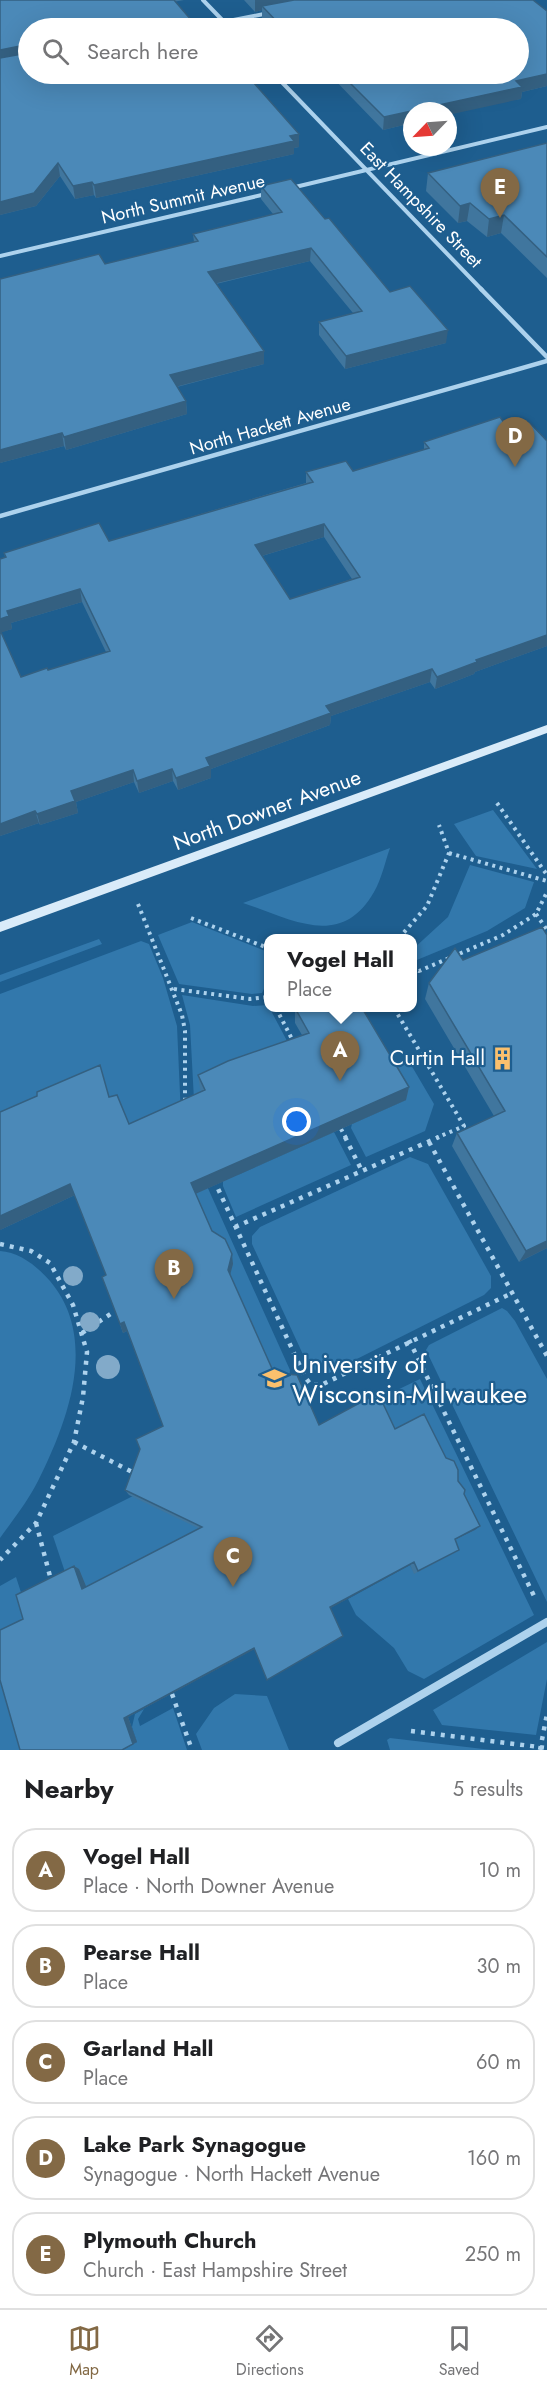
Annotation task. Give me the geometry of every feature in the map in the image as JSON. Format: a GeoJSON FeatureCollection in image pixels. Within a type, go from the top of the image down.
{"type":"FeatureCollection","features":[{"type":"Feature","properties":{"kind":"street"},"geometry":{"type":"LineString","coordinates":[[203,0],[220,18]]}},
{"type":"Feature","properties":{"kind":"street"},"geometry":{"type":"LineString","coordinates":[[244,18],[279,11]]}},
{"type":"Feature","properties":{"kind":"street","name":"East Hampshire Street"},"geometry":{"type":"LineString","coordinates":[[284,84],[547,359]]}},
{"type":"Feature","properties":{"kind":"street","name":"North Summit Avenue"},"geometry":{"type":"LineString","coordinates":[[284,189],[547,127]]}},
{"type":"Feature","properties":{"kind":"street","name":"North Summit Avenue"},"geometry":{"type":"LineString","coordinates":[[0,256],[273,192]]}},
{"type":"Feature","properties":{"kind":"street","name":"North Hackett Avenue"},"geometry":{"type":"LineString","coordinates":[[0,516],[547,359]]}},
{"type":"Feature","properties":{"kind":"street","name":"North Downer Avenue"},"geometry":{"type":"LineString","coordinates":[[0,927],[547,729]]}},
{"type":"Feature","properties":{"kind":"street"},"geometry":{"type":"LineString","coordinates":[[338,1743],[547,1622]]}},
{"type":"Feature","properties":{"kind":"path"},"geometry":{"type":"LineString","coordinates":[[497,803],[547,875]]}},
{"type":"Feature","properties":{"kind":"path"},"geometry":{"type":"LineString","coordinates":[[403,934],[427,906],[449,854],[439,825]]}},
{"type":"Feature","properties":{"kind":"path"},"geometry":{"type":"LineString","coordinates":[[449,854],[547,881]]}},
{"type":"Feature","properties":{"kind":"path"},"geometry":{"type":"LineString","coordinates":[[129,881],[174,989],[185,1031],[186,1109]]}},
{"type":"Feature","properties":{"kind":"path"},"geometry":{"type":"LineString","coordinates":[[417,969],[503,935],[536,914],[547,892]]}},
{"type":"Feature","properties":{"kind":"path"},"geometry":{"type":"LineString","coordinates":[[536,914],[547,930]]}},
{"type":"Feature","properties":{"kind":"path"},"geometry":{"type":"LineString","coordinates":[[191,918],[264,946]]}},
{"type":"Feature","properties":{"kind":"path"},"geometry":{"type":"LineString","coordinates":[[174,989],[250,999],[264,997]]}},
{"type":"Feature","properties":{"kind":"path"},"geometry":{"type":"LineString","coordinates":[[278,1012],[298,1050]]}},
{"type":"Feature","properties":{"kind":"path"},"geometry":{"type":"LineString","coordinates":[[235,1227],[464,1126],[396,1012]]}},
{"type":"Feature","properties":{"kind":"path"},"geometry":{"type":"LineString","coordinates":[[341,1129],[362,1171]]}},
{"type":"Feature","properties":{"kind":"path"},"geometry":{"type":"LineString","coordinates":[[429,1142],[547,1356]]}},
{"type":"Feature","properties":{"kind":"path"},"geometry":{"type":"LineString","coordinates":[[209,1170],[305,1377],[311,1385],[321,1385],[409,1340],[512,1293]]}},
{"type":"Feature","properties":{"kind":"path"},"geometry":{"type":"LineString","coordinates":[[0,1244],[31,1251],[50,1263],[73,1305],[87,1352],[83,1397],[74,1442],[36,1523],[0,1560]]}},
{"type":"Feature","properties":{"kind":"path"},"geometry":{"type":"LineString","coordinates":[[82,1333],[115,1311]]}},
{"type":"Feature","properties":{"kind":"path"},"geometry":{"type":"LineString","coordinates":[[409,1340],[547,1622]]}},
{"type":"Feature","properties":{"kind":"path"},"geometry":{"type":"LineString","coordinates":[[74,1442],[136,1475]]}},
{"type":"Feature","properties":{"kind":"path"},"geometry":{"type":"LineString","coordinates":[[36,1523],[52,1583]]}},
{"type":"Feature","properties":{"kind":"path"},"geometry":{"type":"LineString","coordinates":[[172,1694],[192,1750]]}},
{"type":"Feature","properties":{"kind":"path"},"geometry":{"type":"LineString","coordinates":[[370,1726],[543,1748],[547,1714]]}},
{"type":"Feature","properties":{"kind":"shaded area"},"geometry":{"type":"Polygon","coordinates":[[[493,810],[537,869],[476,856],[454,824],[493,810]]]}},
{"type":"Feature","properties":{"kind":"shaded area"},"geometry":{"type":"Polygon","coordinates":[[[390,848],[374,892],[361,910],[346,920],[331,925],[314,925],[297,922],[243,903],[390,848]]]}},
{"type":"Feature","properties":{"kind":"shaded area"},"geometry":{"type":"Polygon","coordinates":[[[470,865],[534,882],[525,908],[487,931],[417,960],[417,945],[448,917],[470,865]]]}},
{"type":"Feature","properties":{"kind":"shaded area"},"geometry":{"type":"Polygon","coordinates":[[[192,922],[264,950],[262,993],[252,994],[179,984],[158,935],[192,922]]]}},
{"type":"Feature","properties":{"kind":"shaded area"},"geometry":{"type":"Polygon","coordinates":[[[99,939],[102,944],[0,982],[0,975],[99,939]]]}},
{"type":"Feature","properties":{"kind":"shaded area"},"geometry":{"type":"Polygon","coordinates":[[[141,941],[149,944],[163,978],[177,1026],[181,1117],[189,1138],[0,1127],[0,994],[141,941]]]}},
{"type":"Feature","properties":{"kind":"shaded area"},"geometry":{"type":"Polygon","coordinates":[[[182,995],[253,1006],[264,1005],[264,1012],[272,1012],[304,1073],[217,1126],[194,1100],[190,1025],[182,995]]]}},
{"type":"Feature","properties":{"kind":"shaded area"},"geometry":{"type":"Polygon","coordinates":[[[407,1058],[434,1104],[425,1131],[366,1157],[351,1128],[352,1124],[406,1100],[387,1066],[407,1058]]]}},
{"type":"Feature","properties":{"kind":"shaded area"},"geometry":{"type":"Polygon","coordinates":[[[334,1132],[351,1165],[236,1217],[223,1186],[223,1178],[240,1174],[334,1132]]]}},
{"type":"Feature","properties":{"kind":"shaded area"},"geometry":{"type":"Polygon","coordinates":[[[410,1157],[428,1164],[491,1276],[491,1288],[484,1295],[329,1373],[316,1370],[306,1361],[252,1244],[252,1236],[260,1227],[410,1157]]]}},
{"type":"Feature","properties":{"kind":"shaded area"},"geometry":{"type":"Polygon","coordinates":[[[197,1164],[290,1370],[289,1380],[276,1386],[182,1171],[197,1164]]]}},
{"type":"Feature","properties":{"kind":"shaded area"},"geometry":{"type":"Polygon","coordinates":[[[0,1251],[14,1254],[27,1261],[50,1281],[65,1304],[73,1328],[76,1354],[74,1380],[68,1407],[49,1458],[34,1488],[0,1538],[0,1251]]]}},
{"type":"Feature","properties":{"kind":"shaded area"},"geometry":{"type":"Polygon","coordinates":[[[502,1308],[515,1321],[547,1379],[547,1602],[426,1350],[429,1345],[502,1308]]]}},
{"type":"Feature","properties":{"kind":"shaded area"},"geometry":{"type":"Polygon","coordinates":[[[420,1379],[534,1615],[424,1679],[408,1671],[394,1648],[356,1615],[348,1599],[410,1565],[415,1574],[397,1433],[368,1404],[420,1379]]]}},
{"type":"Feature","properties":{"kind":"shaded area"},"geometry":{"type":"Polygon","coordinates":[[[133,1496],[207,1530],[88,1591],[66,1575],[53,1536],[133,1496]]]}},
{"type":"Feature","properties":{"kind":"shaded area"},"geometry":{"type":"Polygon","coordinates":[[[16,1577],[30,1620],[0,1635],[0,1586],[16,1577]]]}},
{"type":"Feature","properties":{"kind":"shaded area"},"geometry":{"type":"Polygon","coordinates":[[[547,1642],[547,1679],[536,1735],[442,1725],[433,1710],[547,1642]]]}},
{"type":"Feature","properties":{"kind":"shaded area"},"geometry":{"type":"Polygon","coordinates":[[[0,1653],[28,1750],[0,1750],[0,1653]]]}},
{"type":"Feature","properties":{"kind":"shaded area"},"geometry":{"type":"Polygon","coordinates":[[[235,1694],[267,1696],[289,1750],[202,1750],[196,1734],[214,1708],[235,1694]]]}},
{"type":"Feature","properties":{"kind":"shaded area"},"geometry":{"type":"Polygon","coordinates":[[[173,1708],[187,1750],[122,1750],[137,1742],[132,1727],[135,1714],[144,1709],[138,1719],[140,1726],[173,1708]]]}},
{"type":"Feature","properties":{"kind":"shaded area"},"geometry":{"type":"Polygon","coordinates":[[[390,1738],[492,1750],[390,1750],[387,1740],[390,1738]]]}},
{"type":"Feature","properties":{"kind":"building"},"geometry":{"type":"Polygon","coordinates":[[[0,0],[174,0],[189,18],[18,18],[18,46],[0,50],[0,0]]]}},
{"type":"Feature","properties":{"kind":"building"},"geometry":{"type":"Polygon","coordinates":[[[294,0],[533,0],[547,11],[547,74],[529,78],[529,18],[273,18],[262,6],[294,0]]]}},
{"type":"Feature","properties":{"kind":"building"},"geometry":{"type":"Polygon","coordinates":[[[18,55],[18,84],[255,84],[299,134],[290,136],[294,141],[94,185],[92,182],[73,186],[58,163],[34,193],[0,202],[0,58],[18,55]]]}},
{"type":"Feature","properties":{"kind":"building"},"geometry":{"type":"Polygon","coordinates":[[[351,84],[519,84],[522,87],[453,102],[403,102],[403,113],[384,117],[351,84]]]}},
{"type":"Feature","properties":{"kind":"building"},"geometry":{"type":"Polygon","coordinates":[[[547,143],[547,257],[504,215],[489,219],[470,203],[460,206],[428,173],[547,143]]]}},
{"type":"Feature","properties":{"kind":"building"},"geometry":{"type":"Polygon","coordinates":[[[291,179],[325,219],[329,218],[390,292],[410,286],[448,330],[346,356],[319,322],[362,311],[311,248],[208,272],[264,351],[170,375],[186,401],[64,437],[62,433],[0,450],[0,279],[99,254],[105,264],[198,241],[193,234],[282,212],[261,186],[291,179]]]}},
{"type":"Feature","properties":{"kind":"building"},"geometry":{"type":"Polygon","coordinates":[[[500,417],[505,424],[519,419],[523,424],[529,422],[547,441],[547,635],[476,660],[477,662],[437,677],[432,669],[326,706],[331,713],[206,758],[210,766],[176,778],[172,769],[137,781],[133,770],[71,791],[75,801],[37,814],[35,811],[0,824],[0,630],[21,677],[110,651],[80,589],[7,611],[9,616],[0,619],[0,559],[6,557],[4,553],[99,523],[109,541],[313,482],[306,472],[346,461],[353,471],[429,448],[424,442],[500,417]],[[324,524],[255,545],[290,599],[360,577],[324,524]]]}},
{"type":"Feature","properties":{"kind":"building","name":"Curtin Hall"},"geometry":{"type":"Polygon","coordinates":[[[542,927],[547,935],[547,1241],[526,1251],[457,1133],[505,1111],[429,983],[455,948],[463,960],[542,927]]]}},
{"type":"Feature","properties":{"kind":"building"},"geometry":{"type":"Polygon","coordinates":[[[297,1012],[364,1012],[409,1087],[191,1183],[212,1231],[225,1239],[232,1254],[228,1270],[274,1373],[297,1375],[319,1425],[378,1393],[395,1429],[424,1414],[446,1458],[454,1461],[458,1470],[458,1481],[465,1490],[464,1494],[480,1526],[455,1539],[459,1550],[418,1571],[414,1562],[330,1607],[343,1636],[267,1680],[254,1648],[124,1718],[133,1744],[122,1750],[20,1750],[0,1680],[0,1630],[23,1619],[16,1595],[74,1566],[82,1589],[202,1527],[125,1490],[140,1449],[136,1439],[163,1426],[124,1322],[120,1324],[102,1277],[106,1275],[70,1184],[0,1216],[0,1112],[37,1096],[37,1092],[100,1065],[109,1097],[117,1095],[129,1124],[205,1090],[198,1075],[228,1061],[309,1033],[297,1012]]]}},
{"type":"Feature","properties":{"kind":"place","name":"Plymouth Church"},"geometry":{"type":"Point","coordinates":[500,218]}},
{"type":"Feature","properties":{"kind":"place","name":"Lake Park Synagogue"},"geometry":{"type":"Point","coordinates":[515,467]}},
{"type":"Feature","properties":{"kind":"place","name":"Curtin Hall"},"geometry":{"type":"Point","coordinates":[503,1058]}},
{"type":"Feature","properties":{"kind":"place","name":"Vogel Hall"},"geometry":{"type":"Point","coordinates":[340,1081]}},
{"type":"Feature","properties":{"kind":"place","name":"Pearse Hall"},"geometry":{"type":"Point","coordinates":[174,1299]}},
{"type":"Feature","properties":{"kind":"place","name":"University of Wisconsin-Milwaukee"},"geometry":{"type":"Point","coordinates":[274,1379]}},
{"type":"Feature","properties":{"kind":"place","name":"Garland Hall"},"geometry":{"type":"Point","coordinates":[233,1587]}}]}
